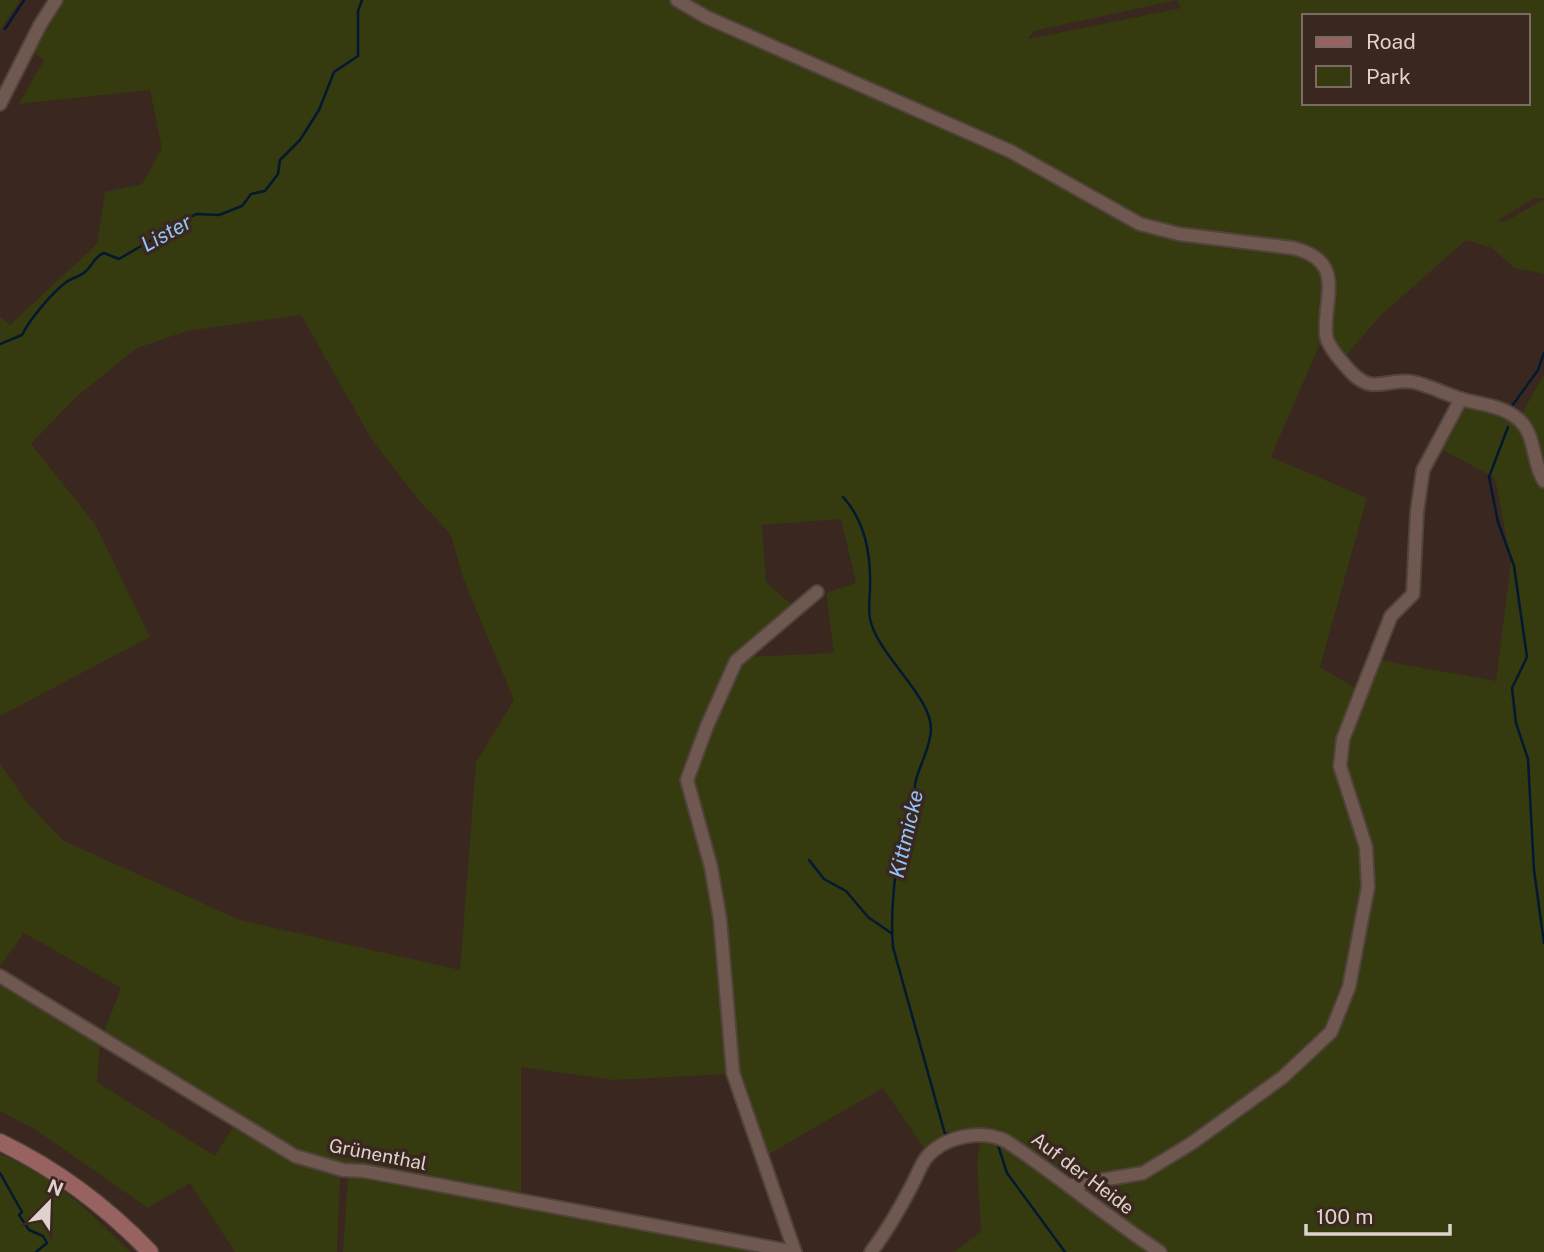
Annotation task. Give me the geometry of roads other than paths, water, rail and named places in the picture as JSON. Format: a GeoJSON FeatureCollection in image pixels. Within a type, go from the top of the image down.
{"type":"FeatureCollection","features":[{"type":"Feature","properties":{"kind":"main road"},"geometry":{"type":"LineString","coordinates":[[0,1142],[42,1163],[81,1189],[123,1224],[150,1252]]}},
{"type":"Feature","properties":{"kind":"street"},"geometry":{"type":"LineString","coordinates":[[0,104],[40,25],[56,0]]}},
{"type":"Feature","properties":{"kind":"street"},"geometry":{"type":"LineString","coordinates":[[677,0],[706,17],[1010,151],[1140,224],[1179,234],[1293,248],[1309,254],[1324,266],[1330,278],[1327,339],[1353,374],[1371,386],[1410,381],[1461,399],[1495,406],[1520,420],[1529,434],[1538,472],[1544,481]]}},
{"type":"Feature","properties":{"kind":"street"},"geometry":{"type":"LineString","coordinates":[[1072,1185],[1143,1173],[1192,1143],[1283,1077],[1331,1032],[1349,987],[1368,887],[1366,847],[1340,765],[1343,739],[1391,616],[1413,594],[1417,512],[1423,470],[1461,399]]}},
{"type":"Feature","properties":{"kind":"street"},"geometry":{"type":"LineString","coordinates":[[795,1252],[733,1073],[720,919],[710,867],[687,780],[736,661],[817,592]]}},
{"type":"Feature","properties":{"kind":"street","name":"Grünenthal"},"geometry":{"type":"LineString","coordinates":[[0,976],[295,1156],[343,1170],[795,1252]]}},
{"type":"Feature","properties":{"kind":"street","name":"Auf der Heide"},"geometry":{"type":"LineString","coordinates":[[871,1252],[888,1229],[926,1158],[946,1142],[976,1135],[996,1136],[1072,1185],[1110,1219],[1160,1252]]}},
{"type":"Feature","properties":{"kind":"waterway"},"geometry":{"type":"LineString","coordinates":[[5,29],[24,0]]}},
{"type":"Feature","properties":{"kind":"waterway","name":"Lister"},"geometry":{"type":"LineString","coordinates":[[0,344],[22,335],[54,293],[67,281],[85,272],[100,255],[104,253],[119,259],[196,214],[219,215],[242,206],[251,194],[265,191],[278,174],[280,160],[300,140],[319,110],[334,72],[358,56],[358,11],[362,0]]}},
{"type":"Feature","properties":{"kind":"waterway"},"geometry":{"type":"LineString","coordinates":[[1512,406],[1538,370],[1544,353]]}},
{"type":"Feature","properties":{"kind":"waterway"},"geometry":{"type":"LineString","coordinates":[[1508,427],[1489,477],[1498,522],[1514,566],[1527,657],[1512,688],[1516,723],[1528,759],[1534,870],[1544,943]]}},
{"type":"Feature","properties":{"kind":"waterway","name":"Kittmicke"},"geometry":{"type":"LineString","coordinates":[[843,497],[857,517],[868,551],[869,615],[875,633],[914,689],[929,716],[929,742],[916,780],[913,807],[900,842],[892,934],[893,947],[945,1134],[956,1133]]}},
{"type":"Feature","properties":{"kind":"waterway"},"geometry":{"type":"LineString","coordinates":[[809,860],[824,879],[846,891],[868,917],[891,933]]}},
{"type":"Feature","properties":{"kind":"waterway","name":"Kittmicke"},"geometry":{"type":"LineString","coordinates":[[991,1131],[999,1131]]}},
{"type":"Feature","properties":{"kind":"waterway","name":"Kittmicke"},"geometry":{"type":"LineString","coordinates":[[997,1142],[1007,1173],[1065,1252]]}},
{"type":"Feature","properties":{"kind":"waterway","name":"Lister"},"geometry":{"type":"LineString","coordinates":[[0,1173],[22,1212],[19,1215],[29,1230],[43,1236],[47,1243],[36,1252]]}}]}
